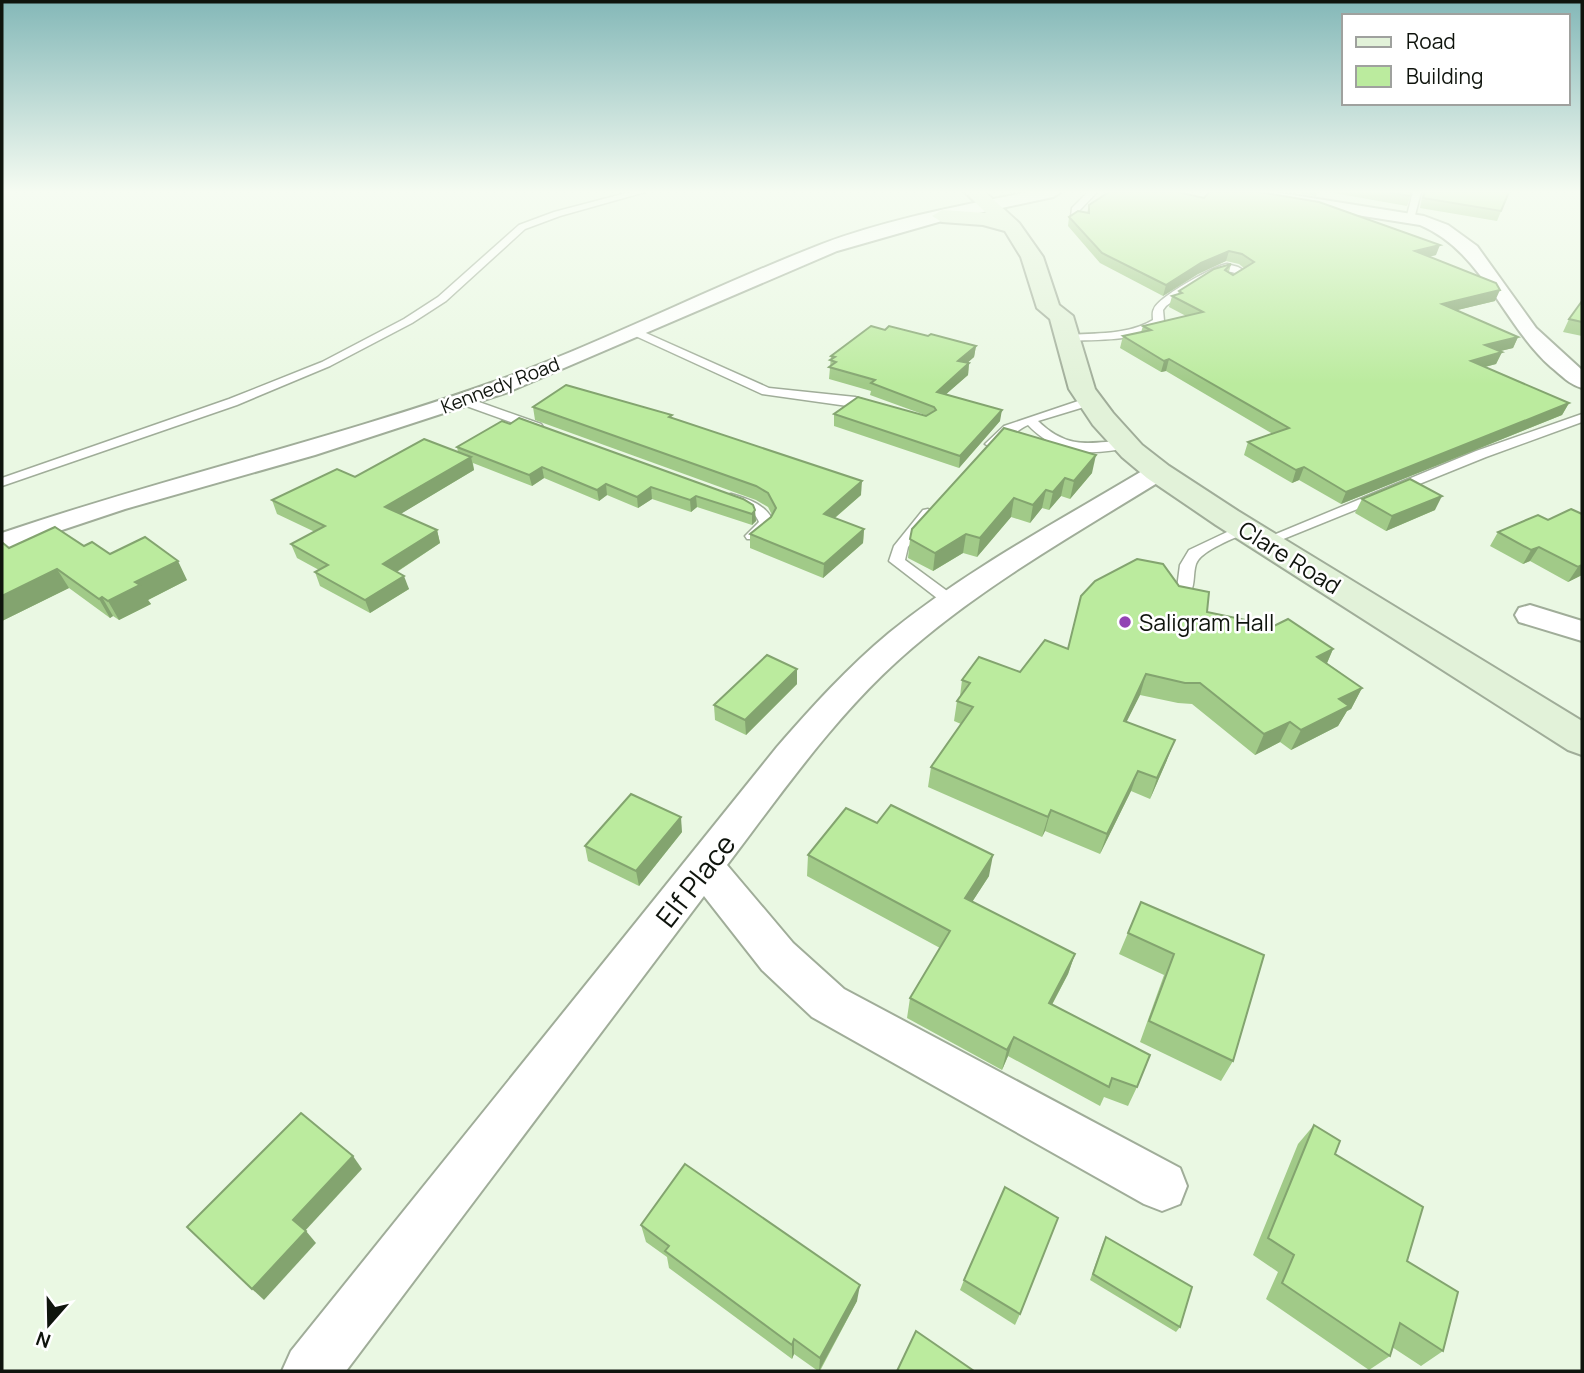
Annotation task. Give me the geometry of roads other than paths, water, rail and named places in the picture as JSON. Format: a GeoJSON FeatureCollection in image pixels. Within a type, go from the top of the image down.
{"type":"FeatureCollection","features":[{"type":"Feature","properties":{"kind":"street","name":"Kennedy Road"},"geometry":{"type":"LineString","coordinates":[[2,542],[116,503],[306,450],[462,400],[552,366],[810,256]]}},
{"type":"Feature","properties":{"kind":"street","name":"Clare Road"},"geometry":{"type":"LineString","coordinates":[[1031,256],[1049,308],[1065,317],[1077,377],[1090,401],[1126,444],[1158,472],[1255,535],[1582,740]]}},
{"type":"Feature","properties":{"kind":"street"},"geometry":{"type":"LineString","coordinates":[[1476,256],[1525,328],[1582,381]]}},
{"type":"Feature","properties":{"kind":"street","name":"Elf Place"},"geometry":{"type":"LineString","coordinates":[[311,1371],[790,756],[836,701],[917,626],[1158,472]]}},
{"type":"Feature","properties":{"kind":"street"},"geometry":{"type":"LineString","coordinates":[[1530,615],[1582,631]]}},
{"type":"Feature","properties":{"kind":"street"},"geometry":{"type":"LineString","coordinates":[[705,867],[782,962],[805,986],[828,1003],[1162,1186]]}},
{"type":"Feature","properties":{"kind":"lane"},"geometry":{"type":"LineString","coordinates":[[2,482],[233,402],[326,364],[396,328],[442,299],[490,256]]}},
{"type":"Feature","properties":{"kind":"lane"},"geometry":{"type":"LineString","coordinates":[[1065,317],[1117,334],[1154,326],[1159,321],[1158,309],[1161,305],[1185,290],[1203,274],[1227,267],[1243,273],[1229,280]]}},
{"type":"Feature","properties":{"kind":"lane"},"geometry":{"type":"LineString","coordinates":[[633,331],[766,391],[855,401],[891,410]]}},
{"type":"Feature","properties":{"kind":"lane"},"geometry":{"type":"LineString","coordinates":[[462,400],[554,433]]}},
{"type":"Feature","properties":{"kind":"lane"},"geometry":{"type":"LineString","coordinates":[[982,454],[1009,429],[1090,401]]}},
{"type":"Feature","properties":{"kind":"lane"},"geometry":{"type":"LineString","coordinates":[[1185,588],[1188,565],[1194,553],[1255,535],[1582,418]]}},
{"type":"Feature","properties":{"kind":"lane"},"geometry":{"type":"LineString","coordinates":[[1030,420],[1048,440],[1064,447],[1126,444]]}},
{"type":"Feature","properties":{"kind":"lane"},"geometry":{"type":"LineString","coordinates":[[724,495],[761,511],[766,518],[767,523],[752,536]]}},
{"type":"Feature","properties":{"kind":"lane"},"geometry":{"type":"LineString","coordinates":[[938,503],[901,546],[897,561],[952,602]]}},
{"type":"Feature","properties":{"kind":"place","name":"Saligram Hall"},"geometry":{"type":"Point","coordinates":[1125,622]}}]}
